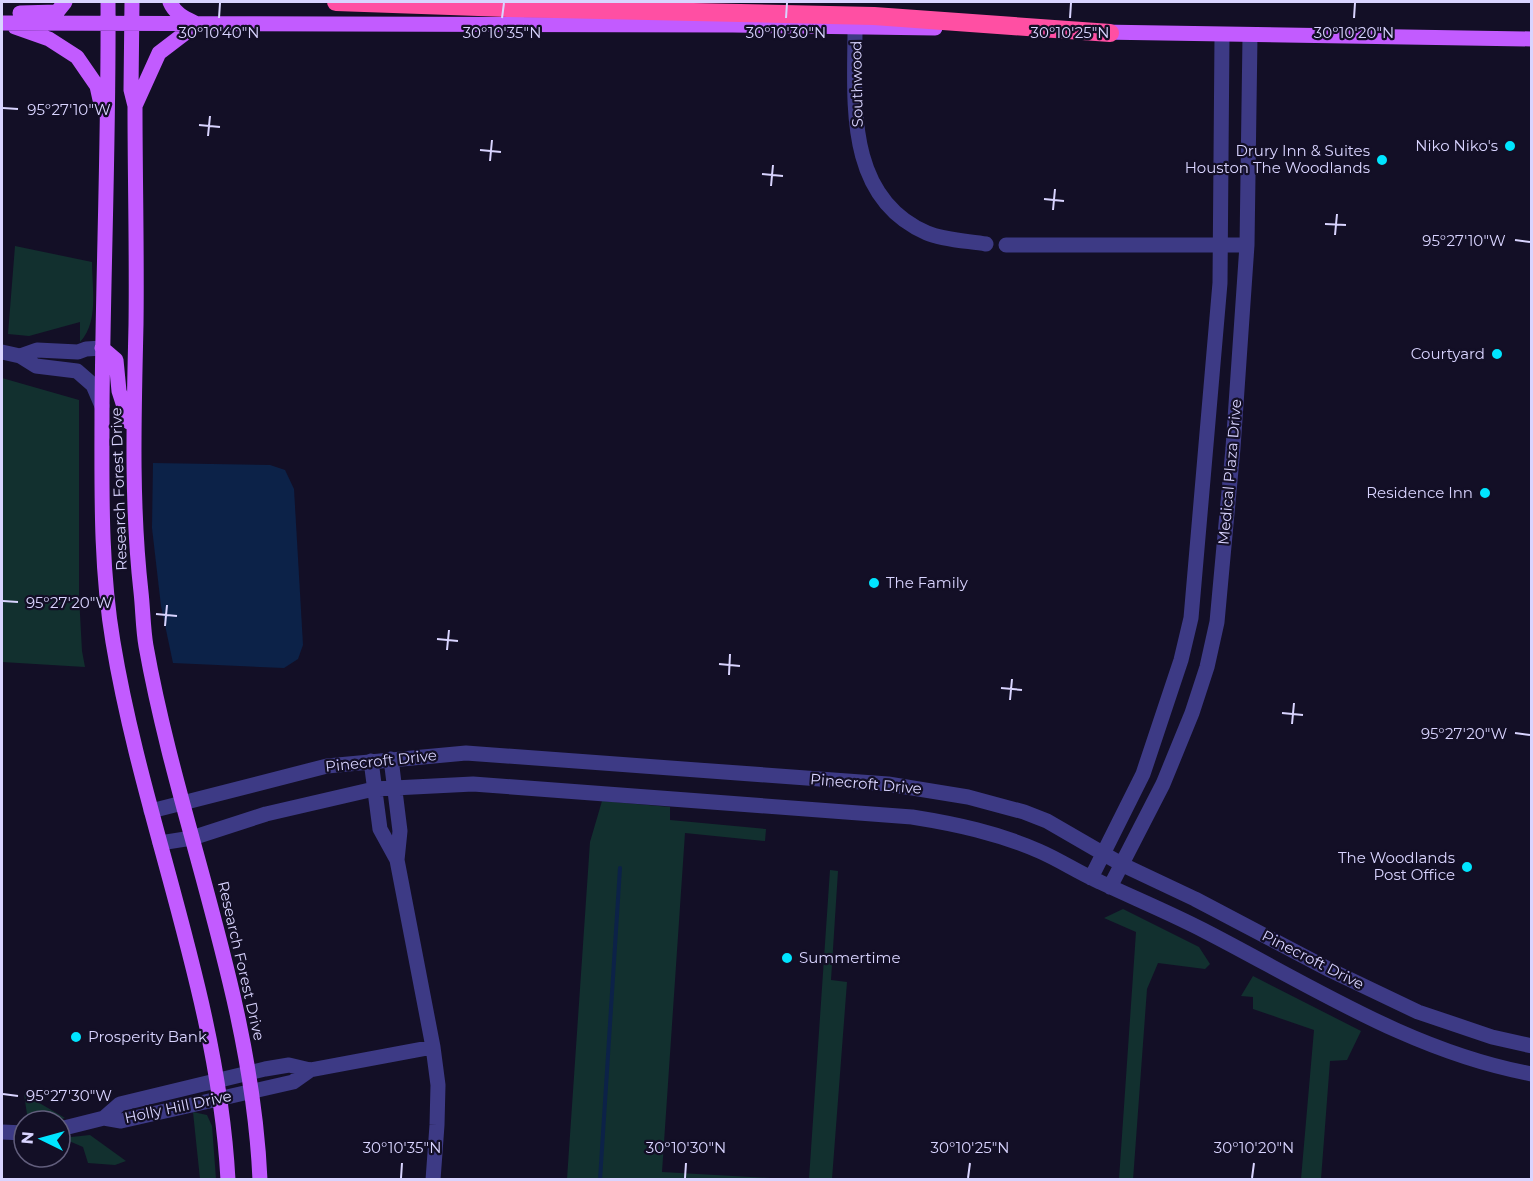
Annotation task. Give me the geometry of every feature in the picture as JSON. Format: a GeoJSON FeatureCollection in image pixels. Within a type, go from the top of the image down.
{"type":"FeatureCollection","features":[{"type":"Feature","properties":{"kind":"highway"},"geometry":{"type":"LineString","coordinates":[[336,2],[484,8],[874,16],[1110,33]]}},
{"type":"Feature","properties":{"kind":"main road"},"geometry":{"type":"LineString","coordinates":[[3,23],[11,13],[57,12],[65,2]]}},
{"type":"Feature","properties":{"kind":"main road","name":"Research Forest Drive"},"geometry":{"type":"LineString","coordinates":[[108,2],[102,348],[103,544],[106,596],[122,686],[151,811],[192,959],[205,1016],[219,1099],[228,1179]]}},
{"type":"Feature","properties":{"kind":"main road","name":"Research Forest Drive"},"geometry":{"type":"LineString","coordinates":[[132,2],[131,90],[135,106],[137,274],[133,437],[135,522],[146,643],[171,761],[225,960],[248,1072],[260,1179]]}},
{"type":"Feature","properties":{"kind":"main road"},"geometry":{"type":"LineString","coordinates":[[170,2],[172,9],[180,16],[197,24]]}},
{"type":"Feature","properties":{"kind":"main road"},"geometry":{"type":"LineString","coordinates":[[3,23],[855,27],[1250,36],[1532,39]]}},
{"type":"Feature","properties":{"kind":"main road"},"geometry":{"type":"LineString","coordinates":[[3,23],[49,39],[77,57],[97,86],[106,127]]}},
{"type":"Feature","properties":{"kind":"main road"},"geometry":{"type":"LineString","coordinates":[[135,106],[159,53],[197,24]]}},
{"type":"Feature","properties":{"kind":"main road"},"geometry":{"type":"LineString","coordinates":[[102,348],[117,360],[119,391],[133,437]]}},
{"type":"Feature","properties":{"kind":"street","name":"Southwood"},"geometry":{"type":"LineString","coordinates":[[855,27],[855,112],[860,148],[874,188],[899,217],[928,234],[986,244]]}},
{"type":"Feature","properties":{"kind":"street","name":"Medical Plaza Drive"},"geometry":{"type":"LineString","coordinates":[[1091,878],[1143,774],[1171,694],[1191,618],[1222,244],[1222,35]]}},
{"type":"Feature","properties":{"kind":"street","name":"Medical Plaza Drive"},"geometry":{"type":"LineString","coordinates":[[1110,887],[1163,784],[1192,713],[1207,667],[1217,622],[1233,448],[1247,244],[1250,36]]}},
{"type":"Feature","properties":{"kind":"street"},"geometry":{"type":"LineString","coordinates":[[1006,245],[1247,244]]}},
{"type":"Feature","properties":{"kind":"street"},"geometry":{"type":"LineString","coordinates":[[20,356],[37,350],[78,352],[102,348]]}},
{"type":"Feature","properties":{"kind":"street"},"geometry":{"type":"LineString","coordinates":[[2,352],[20,356],[36,366],[77,371],[93,385],[102,407]]}},
{"type":"Feature","properties":{"kind":"street","name":"Pinecroft Drive"},"geometry":{"type":"LineString","coordinates":[[151,811],[327,766],[466,753],[911,787],[968,796],[1047,821],[1123,865],[1418,1012],[1492,1037],[1532,1046]]}},
{"type":"Feature","properties":{"kind":"street"},"geometry":{"type":"LineString","coordinates":[[391,759],[400,831],[397,860],[433,1047],[438,1086],[433,1179]]}},
{"type":"Feature","properties":{"kind":"street"},"geometry":{"type":"LineString","coordinates":[[371,761],[380,829],[397,860]]}},
{"type":"Feature","properties":{"kind":"street","name":"Pinecroft Drive"},"geometry":{"type":"LineString","coordinates":[[160,843],[192,838],[266,814],[374,789],[473,784],[912,817],[957,824],[1040,852],[1202,930],[1336,1001],[1424,1043],[1499,1068],[1532,1074]]}},
{"type":"Feature","properties":{"kind":"street"},"geometry":{"type":"LineString","coordinates":[[310,1070],[433,1047]]}},
{"type":"Feature","properties":{"kind":"street","name":"Holly Hill Drive"},"geometry":{"type":"LineString","coordinates":[[104,1118],[120,1104],[248,1072],[289,1065],[310,1070]]}},
{"type":"Feature","properties":{"kind":"street","name":"Holly Hill Drive"},"geometry":{"type":"LineString","coordinates":[[72,1126],[104,1118],[122,1121],[293,1082],[310,1070]]}},
{"type":"Feature","properties":{"kind":"green space"},"geometry":{"type":"Polygon","coordinates":[[[15,246],[92,262],[92,315],[86,334],[80,342],[80,322],[29,336],[8,334],[15,246]]]}},
{"type":"Feature","properties":{"kind":"green space"},"geometry":{"type":"Polygon","coordinates":[[[2,378],[79,400],[79,596],[85,667],[2,662],[2,378]]]}},
{"type":"Feature","properties":{"kind":"green space"},"geometry":{"type":"Polygon","coordinates":[[[602,801],[670,807],[670,820],[766,829],[765,841],[685,833],[662,1172],[788,1179],[567,1179],[590,842],[602,801]]]}},
{"type":"Feature","properties":{"kind":"green space"},"geometry":{"type":"Polygon","coordinates":[[[830,870],[838,871],[831,980],[847,982],[832,1179],[809,1179],[830,870]]]}},
{"type":"Feature","properties":{"kind":"green space"},"geometry":{"type":"Polygon","coordinates":[[[1123,909],[1199,947],[1210,964],[1205,969],[1158,963],[1147,989],[1133,1180],[1119,1179],[1136,932],[1104,918],[1123,909]]]}},
{"type":"Feature","properties":{"kind":"green space"},"geometry":{"type":"Polygon","coordinates":[[[1253,976],[1361,1031],[1347,1060],[1330,1061],[1321,1179],[1301,1179],[1314,1030],[1253,1009],[1253,997],[1241,996],[1253,976]]]}},
{"type":"Feature","properties":{"kind":"green space"},"geometry":{"type":"Polygon","coordinates":[[[24,1094],[50,1109],[26,1109],[24,1094]]]}},
{"type":"Feature","properties":{"kind":"green space"},"geometry":{"type":"Polygon","coordinates":[[[193,1112],[207,1115],[212,1126],[216,1179],[200,1179],[193,1112]]]}},
{"type":"Feature","properties":{"kind":"green space"},"geometry":{"type":"Polygon","coordinates":[[[90,1135],[126,1161],[115,1165],[88,1163],[83,1147],[72,1142],[72,1137],[90,1135]]]}},
{"type":"Feature","properties":{"kind":"water"},"geometry":{"type":"Polygon","coordinates":[[[153,463],[270,465],[285,470],[294,489],[303,645],[298,659],[284,668],[173,663],[161,606],[152,528],[153,463]]]}},
{"type":"Feature","properties":{"kind":"waterway"},"geometry":{"type":"LineString","coordinates":[[600,1180],[620,868]]}},
{"type":"Feature","properties":{"kind":"place","name":"Niko Niko's"},"geometry":{"type":"Point","coordinates":[1510,146]}},
{"type":"Feature","properties":{"kind":"place","name":"Drury Inn & Suites Houston The Woodlands"},"geometry":{"type":"Point","coordinates":[1382,160]}},
{"type":"Feature","properties":{"kind":"place","name":"Courtyard"},"geometry":{"type":"Point","coordinates":[1497,354]}},
{"type":"Feature","properties":{"kind":"place","name":"Residence Inn"},"geometry":{"type":"Point","coordinates":[1485,493]}},
{"type":"Feature","properties":{"kind":"place","name":"The Family"},"geometry":{"type":"Point","coordinates":[874,583]}},
{"type":"Feature","properties":{"kind":"place","name":"The Woodlands Post Office"},"geometry":{"type":"Point","coordinates":[1467,867]}},
{"type":"Feature","properties":{"kind":"place","name":"Summertime"},"geometry":{"type":"Point","coordinates":[787,958]}},
{"type":"Feature","properties":{"kind":"place","name":"Prosperity Bank"},"geometry":{"type":"Point","coordinates":[76,1037]}}]}
